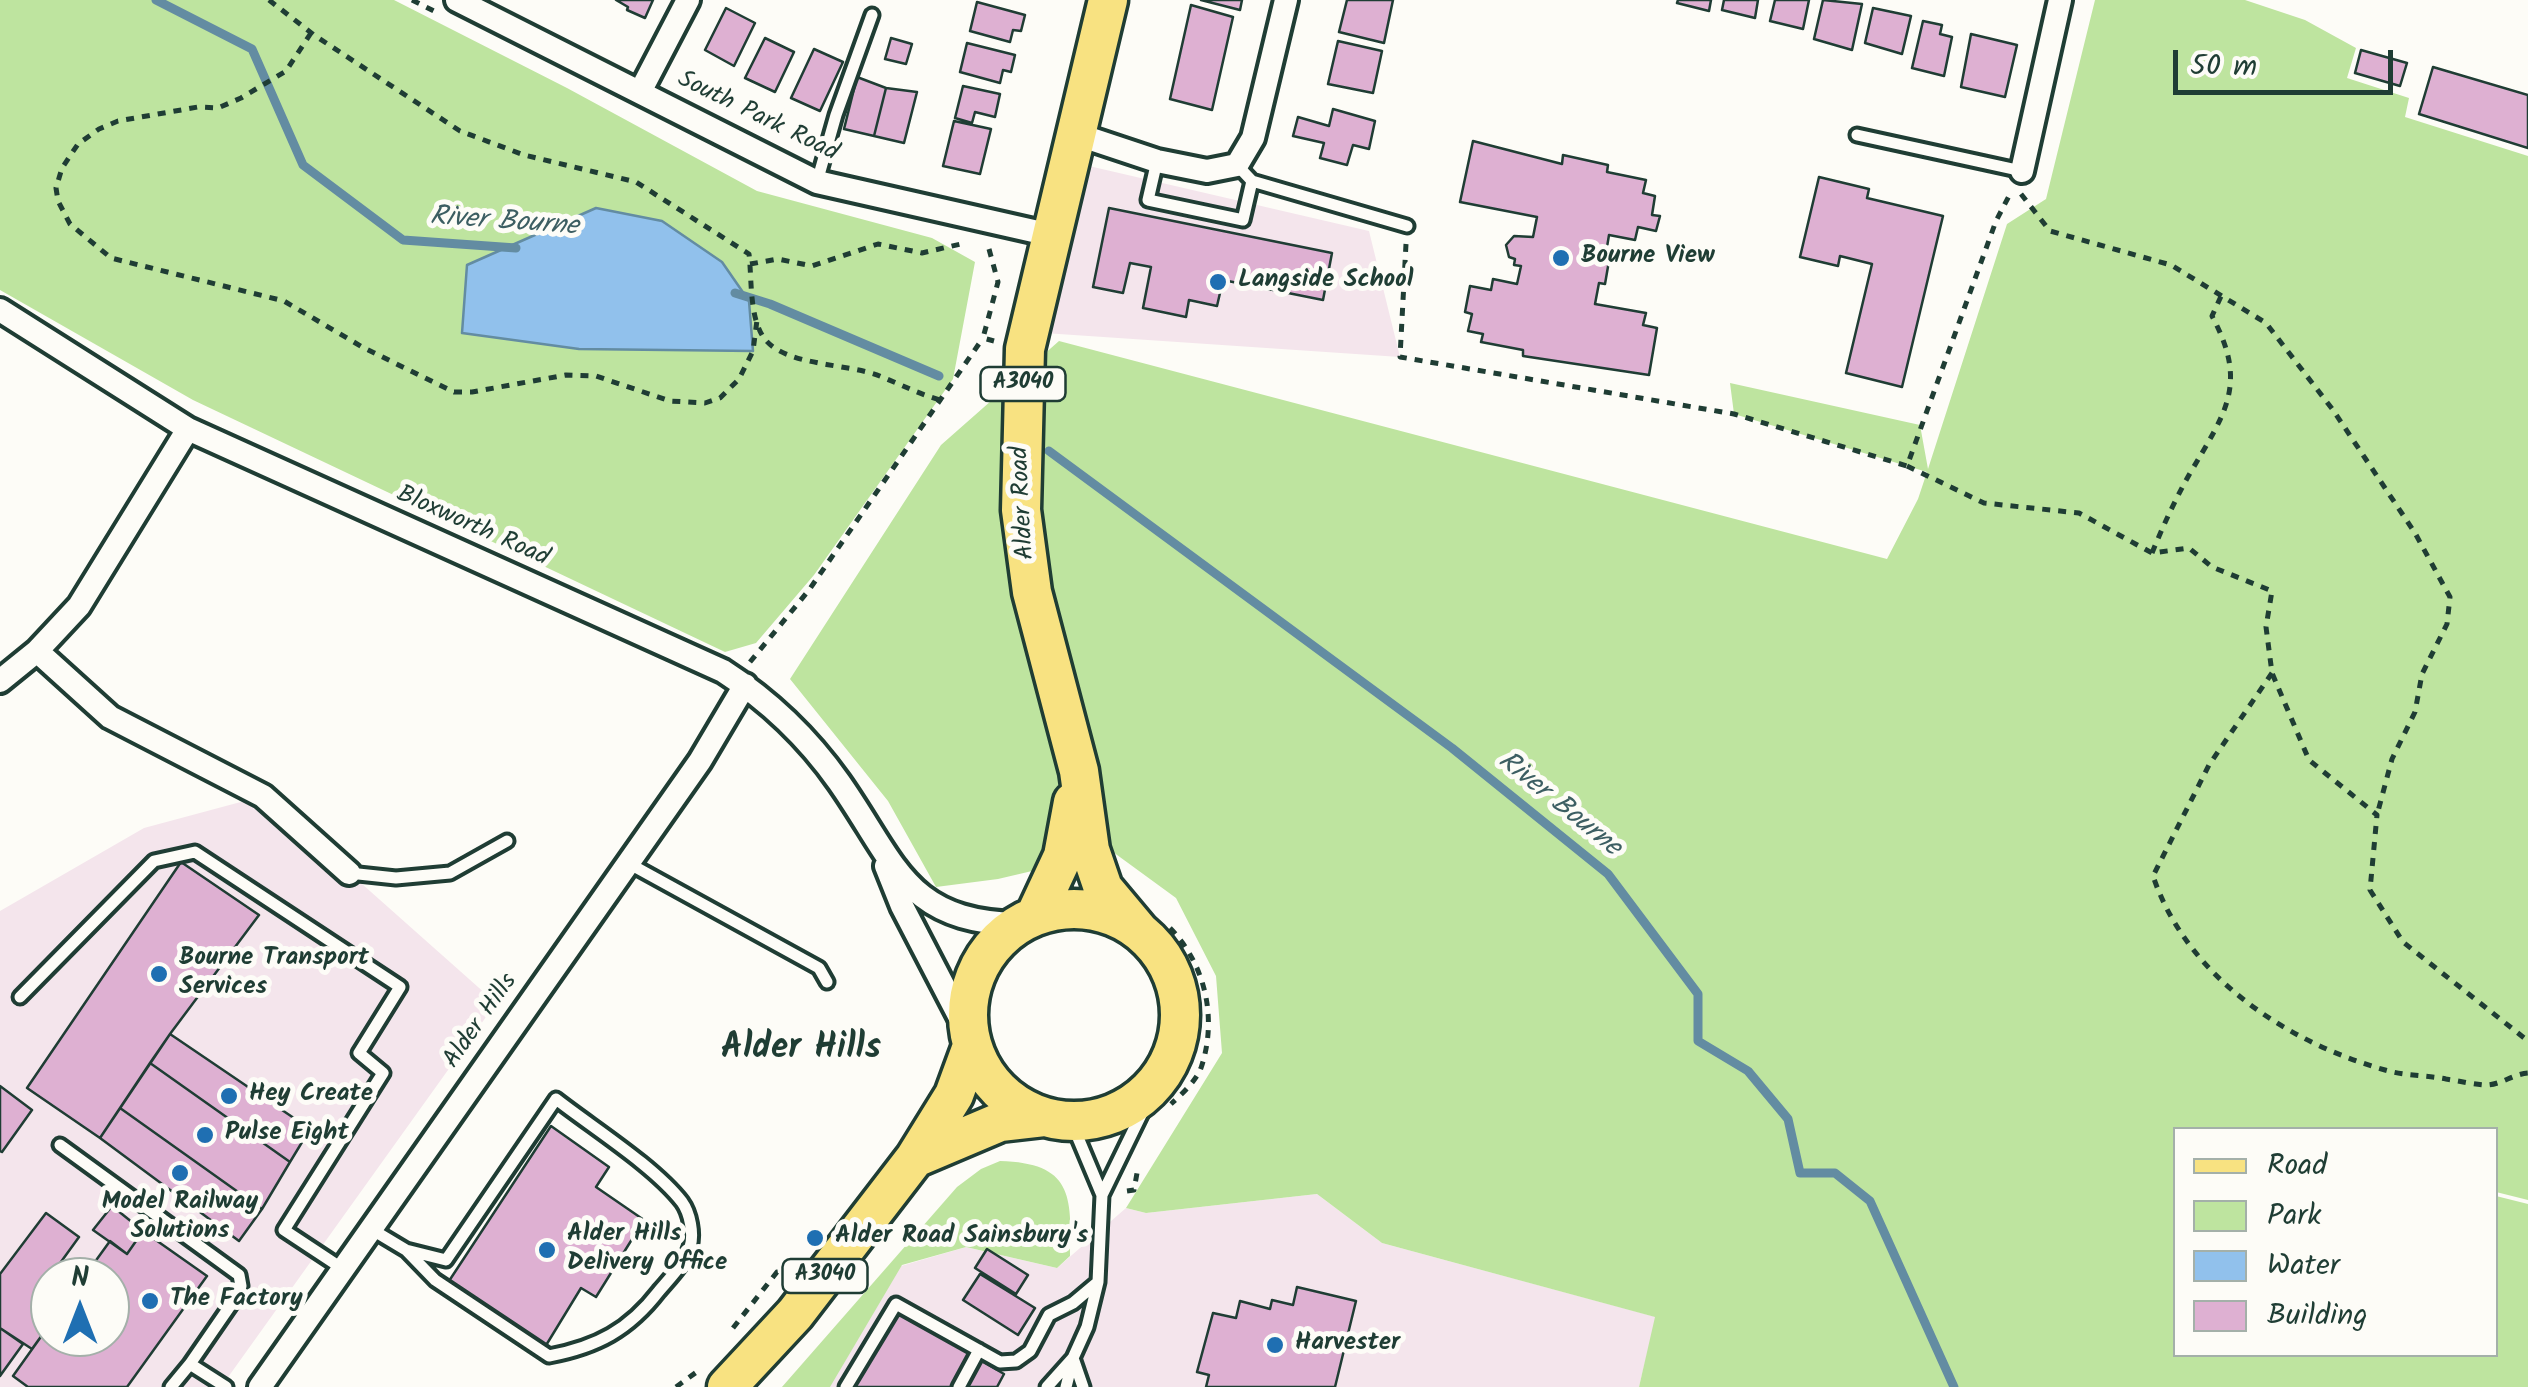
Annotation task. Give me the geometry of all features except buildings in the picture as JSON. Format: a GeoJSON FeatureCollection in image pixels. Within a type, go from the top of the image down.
{"type":"FeatureCollection","features":[{"type":"Feature","properties":{"kind":"main road","name":"Alder Road"},"geometry":{"type":"LineString","coordinates":[[1108,0],[1025,348],[1023,526],[1032,592],[1079,770],[1090,850],[1103,888],[1151,925]]}},
{"type":"Feature","properties":{"kind":"main road","name":"Alder Road"},"geometry":{"type":"LineString","coordinates":[[1027,920],[1063,856],[1079,770]]}},
{"type":"Feature","properties":{"kind":"main road"},"geometry":{"type":"LineString","coordinates":[[1027,920],[1066,909],[1090,910],[1151,925]]}},
{"type":"Feature","properties":{"kind":"main road","name":"A3040"},"geometry":{"type":"LineString","coordinates":[[727,1387],[814,1290],[915,1158],[954,1096],[971,1042],[968,999],[977,971],[992,947],[1027,920]]}},
{"type":"Feature","properties":{"kind":"main road","name":"A3040"},"geometry":{"type":"LineString","coordinates":[[915,1158],[1000,1122],[1100,1118],[1163,1094],[1178,1041],[1180,1001],[1151,925]]}},
{"type":"Feature","properties":{"kind":"main road"},"geometry":{"type":"LineString","coordinates":[[971,1042],[980,1065],[996,1088],[1015,1104],[1058,1119]]}},
{"type":"Feature","properties":{"kind":"street"},"geometry":{"type":"LineString","coordinates":[[640,92],[688,0]]}},
{"type":"Feature","properties":{"kind":"street"},"geometry":{"type":"LineString","coordinates":[[1076,134],[1157,161],[1207,171],[1244,173],[1286,0]]}},
{"type":"Feature","properties":{"kind":"street"},"geometry":{"type":"LineString","coordinates":[[2022,172],[2060,0]]}},
{"type":"Feature","properties":{"kind":"street","name":"South Park Road"},"geometry":{"type":"LineString","coordinates":[[453,9],[640,92],[817,182],[1051,236]]}},
{"type":"Feature","properties":{"kind":"street","name":"Bloxworth Road"},"geometry":{"type":"LineString","coordinates":[[0,310],[188,429],[740,682],[806,739],[916,892],[936,908],[990,923],[1027,920]]}},
{"type":"Feature","properties":{"kind":"street"},"geometry":{"type":"LineString","coordinates":[[0,681],[79,606],[188,429]]}},
{"type":"Feature","properties":{"kind":"street"},"geometry":{"type":"LineString","coordinates":[[36,650],[110,717],[263,796],[350,872]]}},
{"type":"Feature","properties":{"kind":"street","name":"Alder Hills"},"geometry":{"type":"LineString","coordinates":[[260,1387],[700,761],[740,682]]}},
{"type":"Feature","properties":{"kind":"street","name":"Bloxworth Road"},"geometry":{"type":"LineString","coordinates":[[878,844],[902,906],[971,1042]]}},
{"type":"Feature","properties":{"kind":"lane"},"geometry":{"type":"LineString","coordinates":[[817,182],[872,15]]}},
{"type":"Feature","properties":{"kind":"lane"},"geometry":{"type":"LineString","coordinates":[[1857,135],[2022,172]]}},
{"type":"Feature","properties":{"kind":"lane"},"geometry":{"type":"LineString","coordinates":[[1157,161],[1148,200],[1242,220],[1244,173],[1406,226]]}},
{"type":"Feature","properties":{"kind":"lane"},"geometry":{"type":"LineString","coordinates":[[350,872],[396,878],[450,872],[507,841]]}},
{"type":"Feature","properties":{"kind":"lane"},"geometry":{"type":"LineString","coordinates":[[20,997],[154,861],[195,852],[400,987],[359,1053],[383,1073],[284,1230],[343,1269]]}},
{"type":"Feature","properties":{"kind":"lane"},"geometry":{"type":"LineString","coordinates":[[628,863],[819,968],[828,982]]}},
{"type":"Feature","properties":{"kind":"lane"},"geometry":{"type":"LineString","coordinates":[[1066,1387],[1098,1282],[1102,1195],[1163,1094]]}},
{"type":"Feature","properties":{"kind":"lane"},"geometry":{"type":"LineString","coordinates":[[371,1229],[406,1250],[435,1280],[549,1356],[580,1350],[637,1320],[681,1264],[691,1245],[691,1226],[684,1205],[656,1178],[556,1099],[446,1260],[406,1250]]}},
{"type":"Feature","properties":{"kind":"lane"},"geometry":{"type":"LineString","coordinates":[[1058,1119],[1102,1195]]}},
{"type":"Feature","properties":{"kind":"lane"},"geometry":{"type":"LineString","coordinates":[[60,1145],[239,1274],[239,1293],[171,1387]]}},
{"type":"Feature","properties":{"kind":"lane"},"geometry":{"type":"LineString","coordinates":[[846,1387],[896,1304],[1000,1362],[1016,1361],[1030,1351],[1050,1314],[1073,1303],[1098,1282]]}},
{"type":"Feature","properties":{"kind":"lane"},"geometry":{"type":"LineString","coordinates":[[958,1387],[979,1350]]}},
{"type":"Feature","properties":{"kind":"lane"},"geometry":{"type":"LineString","coordinates":[[1047,1387],[1073,1358]]}},
{"type":"Feature","properties":{"kind":"lane"},"geometry":{"type":"LineString","coordinates":[[1073,1358],[1084,1387]]}},
{"type":"Feature","properties":{"kind":"lane"},"geometry":{"type":"LineString","coordinates":[[190,1364],[226,1387]]}},
{"type":"Feature","properties":{"kind":"path"},"geometry":{"type":"LineString","coordinates":[[269,0],[460,132],[524,155],[636,182],[749,254],[757,320],[753,351],[738,379],[720,398],[705,403],[670,401],[596,376],[566,375],[454,392],[364,348],[284,301],[111,258],[70,224],[56,188],[62,168],[78,144],[99,128],[118,121],[198,107],[218,108],[274,79],[296,60],[312,33]]}},
{"type":"Feature","properties":{"kind":"path"},"geometry":{"type":"LineString","coordinates":[[412,0],[453,9]]}},
{"type":"Feature","properties":{"kind":"path"},"geometry":{"type":"LineString","coordinates":[[2022,172],[2022,195],[2050,230],[2170,265],[2266,323],[2332,410],[2415,533],[2450,597],[2447,624],[2422,674],[2414,712],[2392,759],[2377,815],[2370,890],[2403,942],[2528,1042]]}},
{"type":"Feature","properties":{"kind":"path"},"geometry":{"type":"LineString","coordinates":[[1907,466],[1996,221],[2022,172]]}},
{"type":"Feature","properties":{"kind":"path"},"geometry":{"type":"LineString","coordinates":[[1406,226],[1400,357],[1734,414],[1907,466],[1984,503],[2079,514],[2152,553],[2189,548],[2212,567],[2272,590],[2266,627],[2272,674],[2309,760],[2377,815]]}},
{"type":"Feature","properties":{"kind":"path"},"geometry":{"type":"LineString","coordinates":[[958,232],[968,236]]}},
{"type":"Feature","properties":{"kind":"path"},"geometry":{"type":"LineString","coordinates":[[740,682],[810,590],[984,338],[998,282],[992,252],[978,240],[922,254],[878,244],[812,266],[778,259],[750,264]]}},
{"type":"Feature","properties":{"kind":"path"},"geometry":{"type":"LineString","coordinates":[[2152,553],[2189,474],[2216,433],[2231,392],[2229,348],[2212,316],[2222,294]]}},
{"type":"Feature","properties":{"kind":"path"},"geometry":{"type":"LineString","coordinates":[[757,320],[766,342],[794,356],[882,376],[909,392],[940,400]]}},
{"type":"Feature","properties":{"kind":"path"},"geometry":{"type":"LineString","coordinates":[[984,338],[1025,348]]}},
{"type":"Feature","properties":{"kind":"path"},"geometry":{"type":"LineString","coordinates":[[2272,674],[2209,765],[2165,850],[2153,876],[2163,906],[2197,956],[2234,993],[2335,1054],[2390,1072],[2488,1086],[2528,1073]]}},
{"type":"Feature","properties":{"kind":"path"},"geometry":{"type":"LineString","coordinates":[[1151,925],[1187,946],[1205,984],[1207,1030],[1200,1070],[1163,1094]]}},
{"type":"Feature","properties":{"kind":"path"},"geometry":{"type":"LineString","coordinates":[[1102,1195],[1134,1190],[1140,1158]]}},
{"type":"Feature","properties":{"kind":"shaded area","name":"Langside School"},"geometry":{"type":"Polygon","coordinates":[[[1076,163],[1369,231],[1400,357],[1044,333],[1076,163]]]}},
{"type":"Feature","properties":{"kind":"shaded area"},"geometry":{"type":"Polygon","coordinates":[[[263,796],[496,1003],[221,1387],[0,1387],[0,911],[144,828],[263,796]]]}},
{"type":"Feature","properties":{"kind":"shaded area"},"geometry":{"type":"Polygon","coordinates":[[[1317,1194],[1382,1243],[1656,1317],[1639,1387],[782,1387],[884,1271],[966,1247],[1057,1268],[1126,1208],[1146,1213],[1317,1194]]]}},
{"type":"Feature","properties":{"kind":"green space"},"geometry":{"type":"Polygon","coordinates":[[[0,0],[394,0],[757,191],[932,238],[975,262],[953,379],[814,575],[756,643],[725,652],[193,400],[0,290],[0,0]]]}},
{"type":"Feature","properties":{"kind":"green space"},"geometry":{"type":"Polygon","coordinates":[[[2095,0],[2245,0],[2305,20],[2356,48],[2347,78],[2409,98],[2405,117],[2528,156],[2528,1200],[2498,1192],[2498,1127],[2173,1127],[2173,1357],[2498,1357],[2498,1196],[2528,1204],[2528,1387],[1639,1387],[1655,1317],[1382,1243],[1317,1194],[1146,1213],[1126,1208],[1222,1053],[1216,976],[1176,898],[1113,852],[998,879],[936,887],[888,801],[790,679],[941,445],[1059,341],[1887,559],[1918,499],[1927,472],[1734,414],[1730,383],[1920,425],[1928,469],[2007,224],[2046,199],[2095,0]]]}},
{"type":"Feature","properties":{"kind":"green space"},"geometry":{"type":"Polygon","coordinates":[[[1000,1161],[1042,1168],[1063,1186],[1070,1216],[1070,1256],[1057,1268],[966,1247],[902,1265],[830,1387],[782,1387],[957,1187],[1000,1161]]]}},
{"type":"Feature","properties":{"kind":"water"},"geometry":{"type":"Polygon","coordinates":[[[596,208],[662,221],[722,262],[749,301],[753,351],[579,349],[462,333],[467,265],[596,208]]]}},
{"type":"Feature","properties":{"kind":"waterway","name":"River Bourne"},"geometry":{"type":"LineString","coordinates":[[156,0],[252,49],[303,165],[403,240],[516,248]]}},
{"type":"Feature","properties":{"kind":"waterway","name":"River Bourne"},"geometry":{"type":"LineString","coordinates":[[735,293],[770,304],[939,376]]}},
{"type":"Feature","properties":{"kind":"waterway","name":"River Bourne"},"geometry":{"type":"LineString","coordinates":[[1049,451],[1452,748],[1608,874],[1698,994],[1698,1041],[1748,1071],[1788,1119],[1800,1173],[1835,1173],[1870,1201],[1954,1387]]}},
{"type":"Feature","properties":{"kind":"place","name":"Bourne View"},"geometry":{"type":"Point","coordinates":[1561,258]}},
{"type":"Feature","properties":{"kind":"place","name":"Langside School"},"geometry":{"type":"Point","coordinates":[1218,282]}},
{"type":"Feature","properties":{"kind":"place","name":"Bourne Transport Services"},"geometry":{"type":"Point","coordinates":[159,974]}},
{"type":"Feature","properties":{"kind":"place","name":"Hey Create"},"geometry":{"type":"Point","coordinates":[229,1096]}},
{"type":"Feature","properties":{"kind":"place","name":"Pulse Eight"},"geometry":{"type":"Point","coordinates":[205,1135]}},
{"type":"Feature","properties":{"kind":"place","name":"Model Railway Solutions"},"geometry":{"type":"Point","coordinates":[180,1173]}},
{"type":"Feature","properties":{"kind":"place","name":"Alder Road Sainsbury's"},"geometry":{"type":"Point","coordinates":[815,1238]}},
{"type":"Feature","properties":{"kind":"place","name":"Alder Hills Delivery Office"},"geometry":{"type":"Point","coordinates":[547,1250]}},
{"type":"Feature","properties":{"kind":"place","name":"The Factory"},"geometry":{"type":"Point","coordinates":[150,1301]}},
{"type":"Feature","properties":{"kind":"place","name":"Harvester"},"geometry":{"type":"Point","coordinates":[1275,1345]}},
{"type":"Feature","properties":{"kind":"district","name":"Alder Hills"},"geometry":{"type":"Point","coordinates":[801,1051]}}]}
